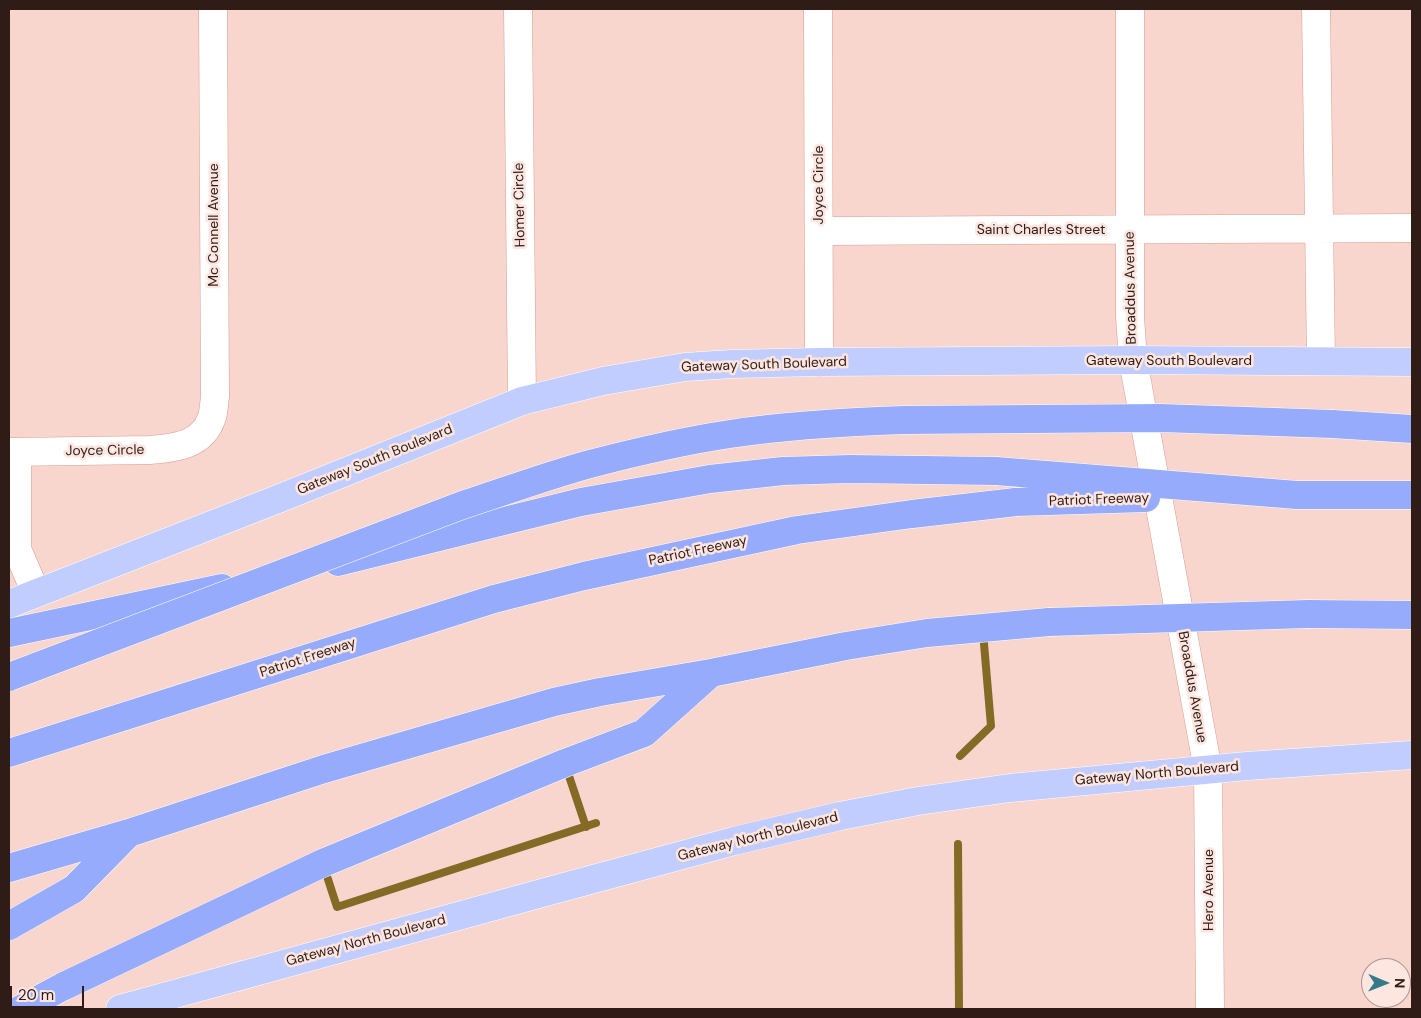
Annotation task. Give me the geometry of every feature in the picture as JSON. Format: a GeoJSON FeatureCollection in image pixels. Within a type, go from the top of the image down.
{"type":"FeatureCollection","features":[{"type":"Feature","properties":{"kind":"highway"},"geometry":{"type":"LineString","coordinates":[[9,677],[460,506],[589,464],[675,444],[731,434],[864,421],[1161,418],[1412,429]]}},
{"type":"Feature","properties":{"kind":"highway"},"geometry":{"type":"LineString","coordinates":[[9,633],[305,570],[580,502],[710,480],[783,471],[842,469],[996,471],[1297,495]]}},
{"type":"Feature","properties":{"kind":"highway","name":"Patriot Freeway"},"geometry":{"type":"LineString","coordinates":[[9,753],[494,599],[584,576],[797,530],[1016,502],[1297,495],[1412,495]]}},
{"type":"Feature","properties":{"kind":"highway"},"geometry":{"type":"LineString","coordinates":[[9,868],[129,833],[324,768],[554,702],[846,646],[927,633],[1049,622],[1308,614],[1412,615]]}},
{"type":"Feature","properties":{"kind":"highway"},"geometry":{"type":"LineString","coordinates":[[20,1009],[62,987],[323,863],[565,762],[644,733],[711,673]]}},
{"type":"Feature","properties":{"kind":"highway"},"geometry":{"type":"LineString","coordinates":[[9,926],[74,889],[129,833]]}},
{"type":"Feature","properties":{"kind":"main road","name":"Gateway South Boulevard"},"geometry":{"type":"LineString","coordinates":[[9,604],[522,401],[603,380],[686,367],[819,362],[1132,360],[1412,362]]}},
{"type":"Feature","properties":{"kind":"main road","name":"Gateway North Boulevard"},"geometry":{"type":"LineString","coordinates":[[120,1009],[677,856],[840,816],[918,801],[1010,788],[1106,778],[1155,776],[1208,770],[1412,755]]}},
{"type":"Feature","properties":{"kind":"street","name":"Mc Connell Avenue"},"geometry":{"type":"LineString","coordinates":[[199,437],[212,416],[215,397],[213,9]]}},
{"type":"Feature","properties":{"kind":"street","name":"Homer Circle"},"geometry":{"type":"LineString","coordinates":[[518,9],[522,401]]}},
{"type":"Feature","properties":{"kind":"street","name":"Joyce Circle"},"geometry":{"type":"LineString","coordinates":[[818,9],[819,362]]}},
{"type":"Feature","properties":{"kind":"street","name":"Broaddus Avenue"},"geometry":{"type":"LineString","coordinates":[[1130,9],[1130,317],[1132,360],[1208,770]]}},
{"type":"Feature","properties":{"kind":"street"},"geometry":{"type":"LineString","coordinates":[[1316,9],[1321,361]]}},
{"type":"Feature","properties":{"kind":"street","name":"Saint Charles Street"},"geometry":{"type":"LineString","coordinates":[[820,231],[1412,228]]}},
{"type":"Feature","properties":{"kind":"street","name":"Joyce Circle"},"geometry":{"type":"LineString","coordinates":[[13,452],[173,449],[186,445],[199,437]]}},
{"type":"Feature","properties":{"kind":"street"},"geometry":{"type":"LineString","coordinates":[[13,452],[17,549],[36,593]]}},
{"type":"Feature","properties":{"kind":"street","name":"Hero Avenue"},"geometry":{"type":"LineString","coordinates":[[1208,770],[1210,1009]]}},
{"type":"Feature","properties":{"kind":"waterway"},"geometry":{"type":"LineString","coordinates":[[960,756],[991,726],[983,632]]}},
{"type":"Feature","properties":{"kind":"waterway"},"geometry":{"type":"LineString","coordinates":[[566,767],[586,827]]}},
{"type":"Feature","properties":{"kind":"waterway"},"geometry":{"type":"LineString","coordinates":[[324,867],[337,907],[596,823]]}},
{"type":"Feature","properties":{"kind":"waterway"},"geometry":{"type":"LineString","coordinates":[[958,844],[959,1009]]}}]}
